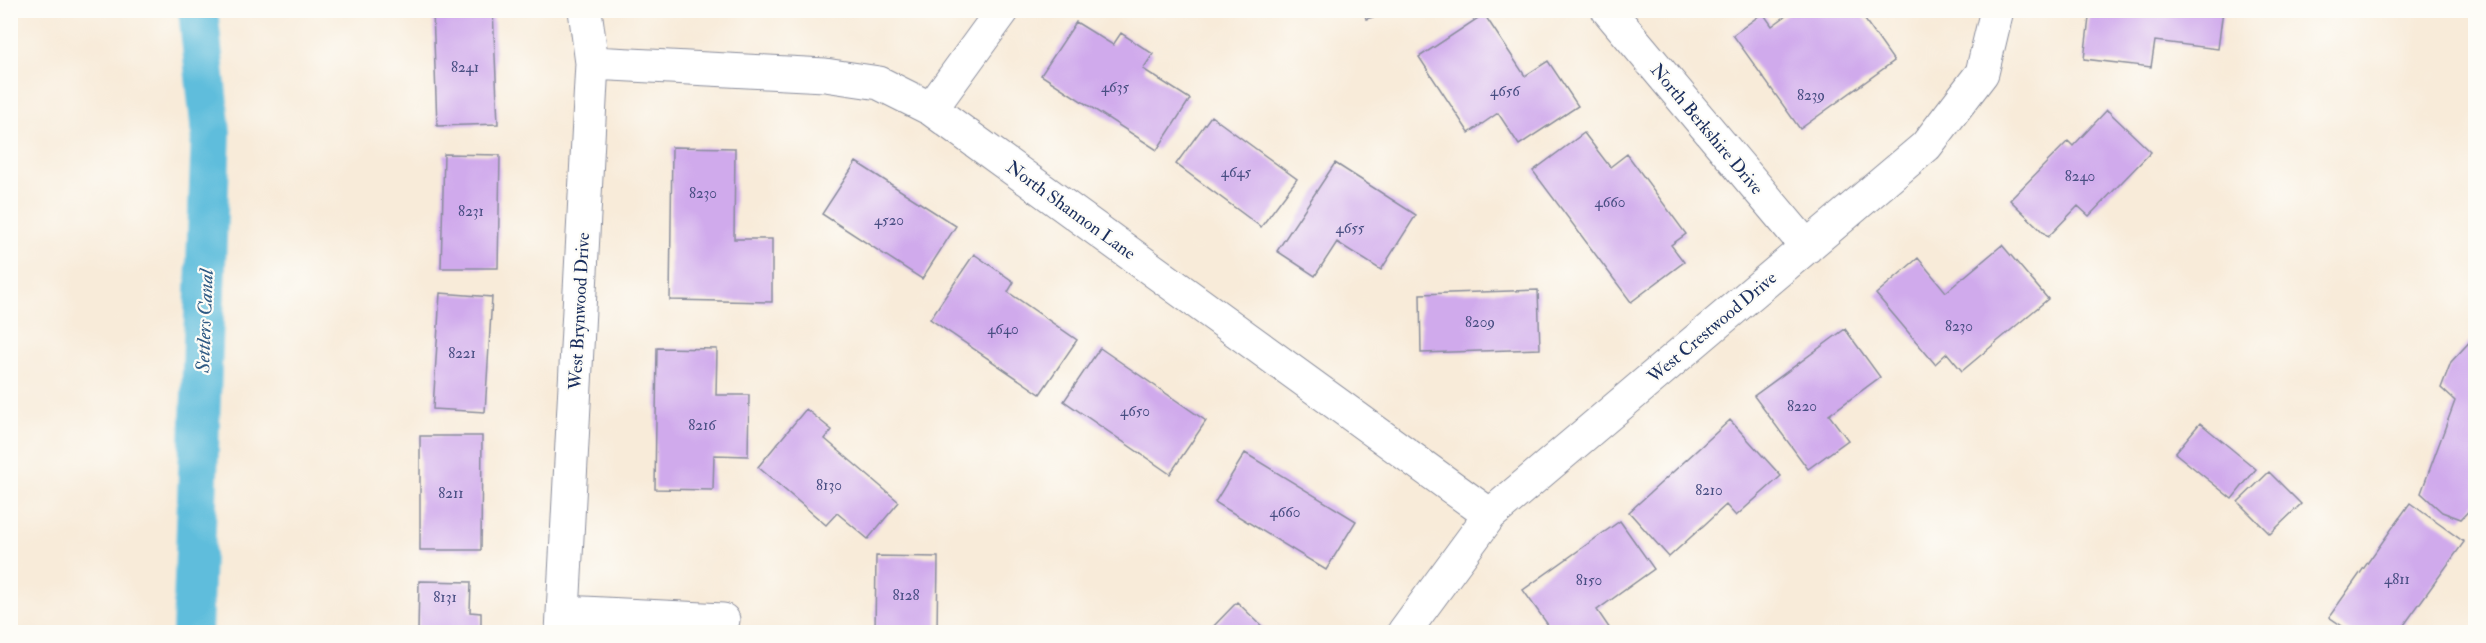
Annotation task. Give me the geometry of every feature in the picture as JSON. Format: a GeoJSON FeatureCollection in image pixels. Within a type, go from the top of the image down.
{"type":"FeatureCollection","features":[{"type":"Feature","properties":{"kind":"street","name":"West Brynwood Drive"},"geometry":{"type":"LineString","coordinates":[[585,10],[592,63],[563,622],[723,620]]}},
{"type":"Feature","properties":{"kind":"street"},"geometry":{"type":"LineString","coordinates":[[931,109],[1003,10]]}},
{"type":"Feature","properties":{"kind":"street","name":"North Berkshire Drive"},"geometry":{"type":"LineString","coordinates":[[1608,10],[1807,247]]}},
{"type":"Feature","properties":{"kind":"street","name":"West Crestwood Drive"},"geometry":{"type":"LineString","coordinates":[[1404,633],[1490,515],[1926,146],[1982,74],[1997,10]]}},
{"type":"Feature","properties":{"kind":"street","name":"North Shannon Lane"},"geometry":{"type":"LineString","coordinates":[[592,63],[825,75],[879,83],[931,109],[1490,515]]}},
{"type":"Feature","properties":{"kind":"building"},"geometry":{"type":"Polygon","coordinates":[[[433,10],[493,10],[498,124],[437,126],[433,10]]]}},
{"type":"Feature","properties":{"kind":"building"},"geometry":{"type":"Polygon","coordinates":[[[1364,10],[1394,10],[1394,11],[1366,19],[1364,10]]]}},
{"type":"Feature","properties":{"kind":"building"},"geometry":{"type":"Polygon","coordinates":[[[1794,10],[1858,10],[1894,61],[1800,129],[1733,35],[1763,13],[1772,26],[1794,10]]]}},
{"type":"Feature","properties":{"kind":"building"},"geometry":{"type":"Polygon","coordinates":[[[2090,10],[2223,10],[2218,49],[2155,41],[2151,67],[2084,59],[2090,10]]]}},
{"type":"Feature","properties":{"kind":"building"},"geometry":{"type":"Polygon","coordinates":[[[1484,14],[1525,76],[1548,61],[1578,106],[1519,145],[1498,113],[1469,133],[1419,57],[1484,14]]]}},
{"type":"Feature","properties":{"kind":"building"},"geometry":{"type":"Polygon","coordinates":[[[1076,22],[1113,45],[1121,33],[1153,54],[1143,69],[1190,99],[1157,150],[1041,75],[1076,22]]]}},
{"type":"Feature","properties":{"kind":"building"},"geometry":{"type":"Polygon","coordinates":[[[2107,110],[2151,152],[2089,216],[2078,206],[2048,237],[2010,200],[2068,141],[2073,146],[2107,110]]]}},
{"type":"Feature","properties":{"kind":"building"},"geometry":{"type":"Polygon","coordinates":[[[1211,116],[1297,179],[1261,227],[1176,164],[1211,116]]]}},
{"type":"Feature","properties":{"kind":"building"},"geometry":{"type":"Polygon","coordinates":[[[1584,133],[1610,167],[1627,154],[1686,234],[1671,245],[1684,262],[1631,302],[1533,171],[1584,133]]]}},
{"type":"Feature","properties":{"kind":"building"},"geometry":{"type":"Polygon","coordinates":[[[672,147],[735,148],[734,239],[772,239],[772,302],[670,300],[672,147]]]}},
{"type":"Feature","properties":{"kind":"building"},"geometry":{"type":"Polygon","coordinates":[[[444,154],[500,155],[498,268],[441,268],[444,154]]]}},
{"type":"Feature","properties":{"kind":"building"},"geometry":{"type":"Polygon","coordinates":[[[856,162],[956,226],[922,279],[822,214],[856,162]]]}},
{"type":"Feature","properties":{"kind":"building"},"geometry":{"type":"Polygon","coordinates":[[[1335,163],[1416,215],[1381,270],[1337,242],[1315,276],[1277,251],[1335,163]]]}},
{"type":"Feature","properties":{"kind":"building"},"geometry":{"type":"Polygon","coordinates":[[[2002,245],[2048,299],[1962,371],[1947,353],[1935,364],[1876,294],[1918,258],[1946,292],[2002,245]]]}},
{"type":"Feature","properties":{"kind":"building"},"geometry":{"type":"Polygon","coordinates":[[[974,254],[1014,282],[1008,292],[1077,340],[1040,394],[930,319],[974,254]]]}},
{"type":"Feature","properties":{"kind":"building"},"geometry":{"type":"Polygon","coordinates":[[[1538,290],[1540,349],[1421,353],[1420,294],[1538,290]]]}},
{"type":"Feature","properties":{"kind":"building"},"geometry":{"type":"Polygon","coordinates":[[[440,293],[492,297],[485,412],[433,409],[440,293]]]}},
{"type":"Feature","properties":{"kind":"building"},"geometry":{"type":"Polygon","coordinates":[[[1845,329],[1880,377],[1829,415],[1848,440],[1808,469],[1754,396],[1845,329]]]}},
{"type":"Feature","properties":{"kind":"building"},"geometry":{"type":"Polygon","coordinates":[[[2476,335],[2476,503],[2461,519],[2442,512],[2421,493],[2455,401],[2441,388],[2451,362],[2476,335]]]}},
{"type":"Feature","properties":{"kind":"building"},"geometry":{"type":"Polygon","coordinates":[[[657,348],[717,349],[716,395],[749,395],[748,456],[714,455],[713,490],[655,489],[657,348]]]}},
{"type":"Feature","properties":{"kind":"building"},"geometry":{"type":"Polygon","coordinates":[[[1100,348],[1206,421],[1170,474],[1064,401],[1100,348]]]}},
{"type":"Feature","properties":{"kind":"building"},"geometry":{"type":"Polygon","coordinates":[[[806,409],[832,430],[825,439],[899,502],[868,539],[837,513],[826,525],[758,467],[806,409]]]}},
{"type":"Feature","properties":{"kind":"building"},"geometry":{"type":"Polygon","coordinates":[[[1730,420],[1781,476],[1736,516],[1726,505],[1669,557],[1629,512],[1730,420]]]}},
{"type":"Feature","properties":{"kind":"building"},"geometry":{"type":"Polygon","coordinates":[[[2200,423],[2256,469],[2232,499],[2175,453],[2200,423]]]}},
{"type":"Feature","properties":{"kind":"building"},"geometry":{"type":"Polygon","coordinates":[[[420,436],[482,436],[481,550],[420,550],[420,436]]]}},
{"type":"Feature","properties":{"kind":"building"},"geometry":{"type":"Polygon","coordinates":[[[1245,453],[1356,521],[1326,570],[1215,502],[1245,453]]]}},
{"type":"Feature","properties":{"kind":"building"},"geometry":{"type":"Polygon","coordinates":[[[2269,472],[2301,504],[2270,534],[2238,502],[2269,472]]]}},
{"type":"Feature","properties":{"kind":"building"},"geometry":{"type":"Polygon","coordinates":[[[2410,503],[2464,542],[2399,632],[2351,632],[2329,617],[2410,503]]]}},
{"type":"Feature","properties":{"kind":"building"},"geometry":{"type":"Polygon","coordinates":[[[1620,521],[1654,569],[1597,610],[1610,629],[1605,632],[1553,632],[1523,590],[1620,521]]]}},
{"type":"Feature","properties":{"kind":"building"},"geometry":{"type":"Polygon","coordinates":[[[876,556],[938,557],[937,632],[875,632],[876,556]]]}},
{"type":"Feature","properties":{"kind":"building"},"geometry":{"type":"Polygon","coordinates":[[[419,581],[471,582],[470,612],[481,613],[481,632],[418,632],[419,581]]]}},
{"type":"Feature","properties":{"kind":"building"},"geometry":{"type":"Polygon","coordinates":[[[1237,602],[1268,632],[1208,632],[1237,602]]]}},
{"type":"Feature","properties":{"kind":"waterway","name":"Settlers Canal"},"geometry":{"type":"LineString","coordinates":[[192,632],[211,133],[198,10]]}}]}
